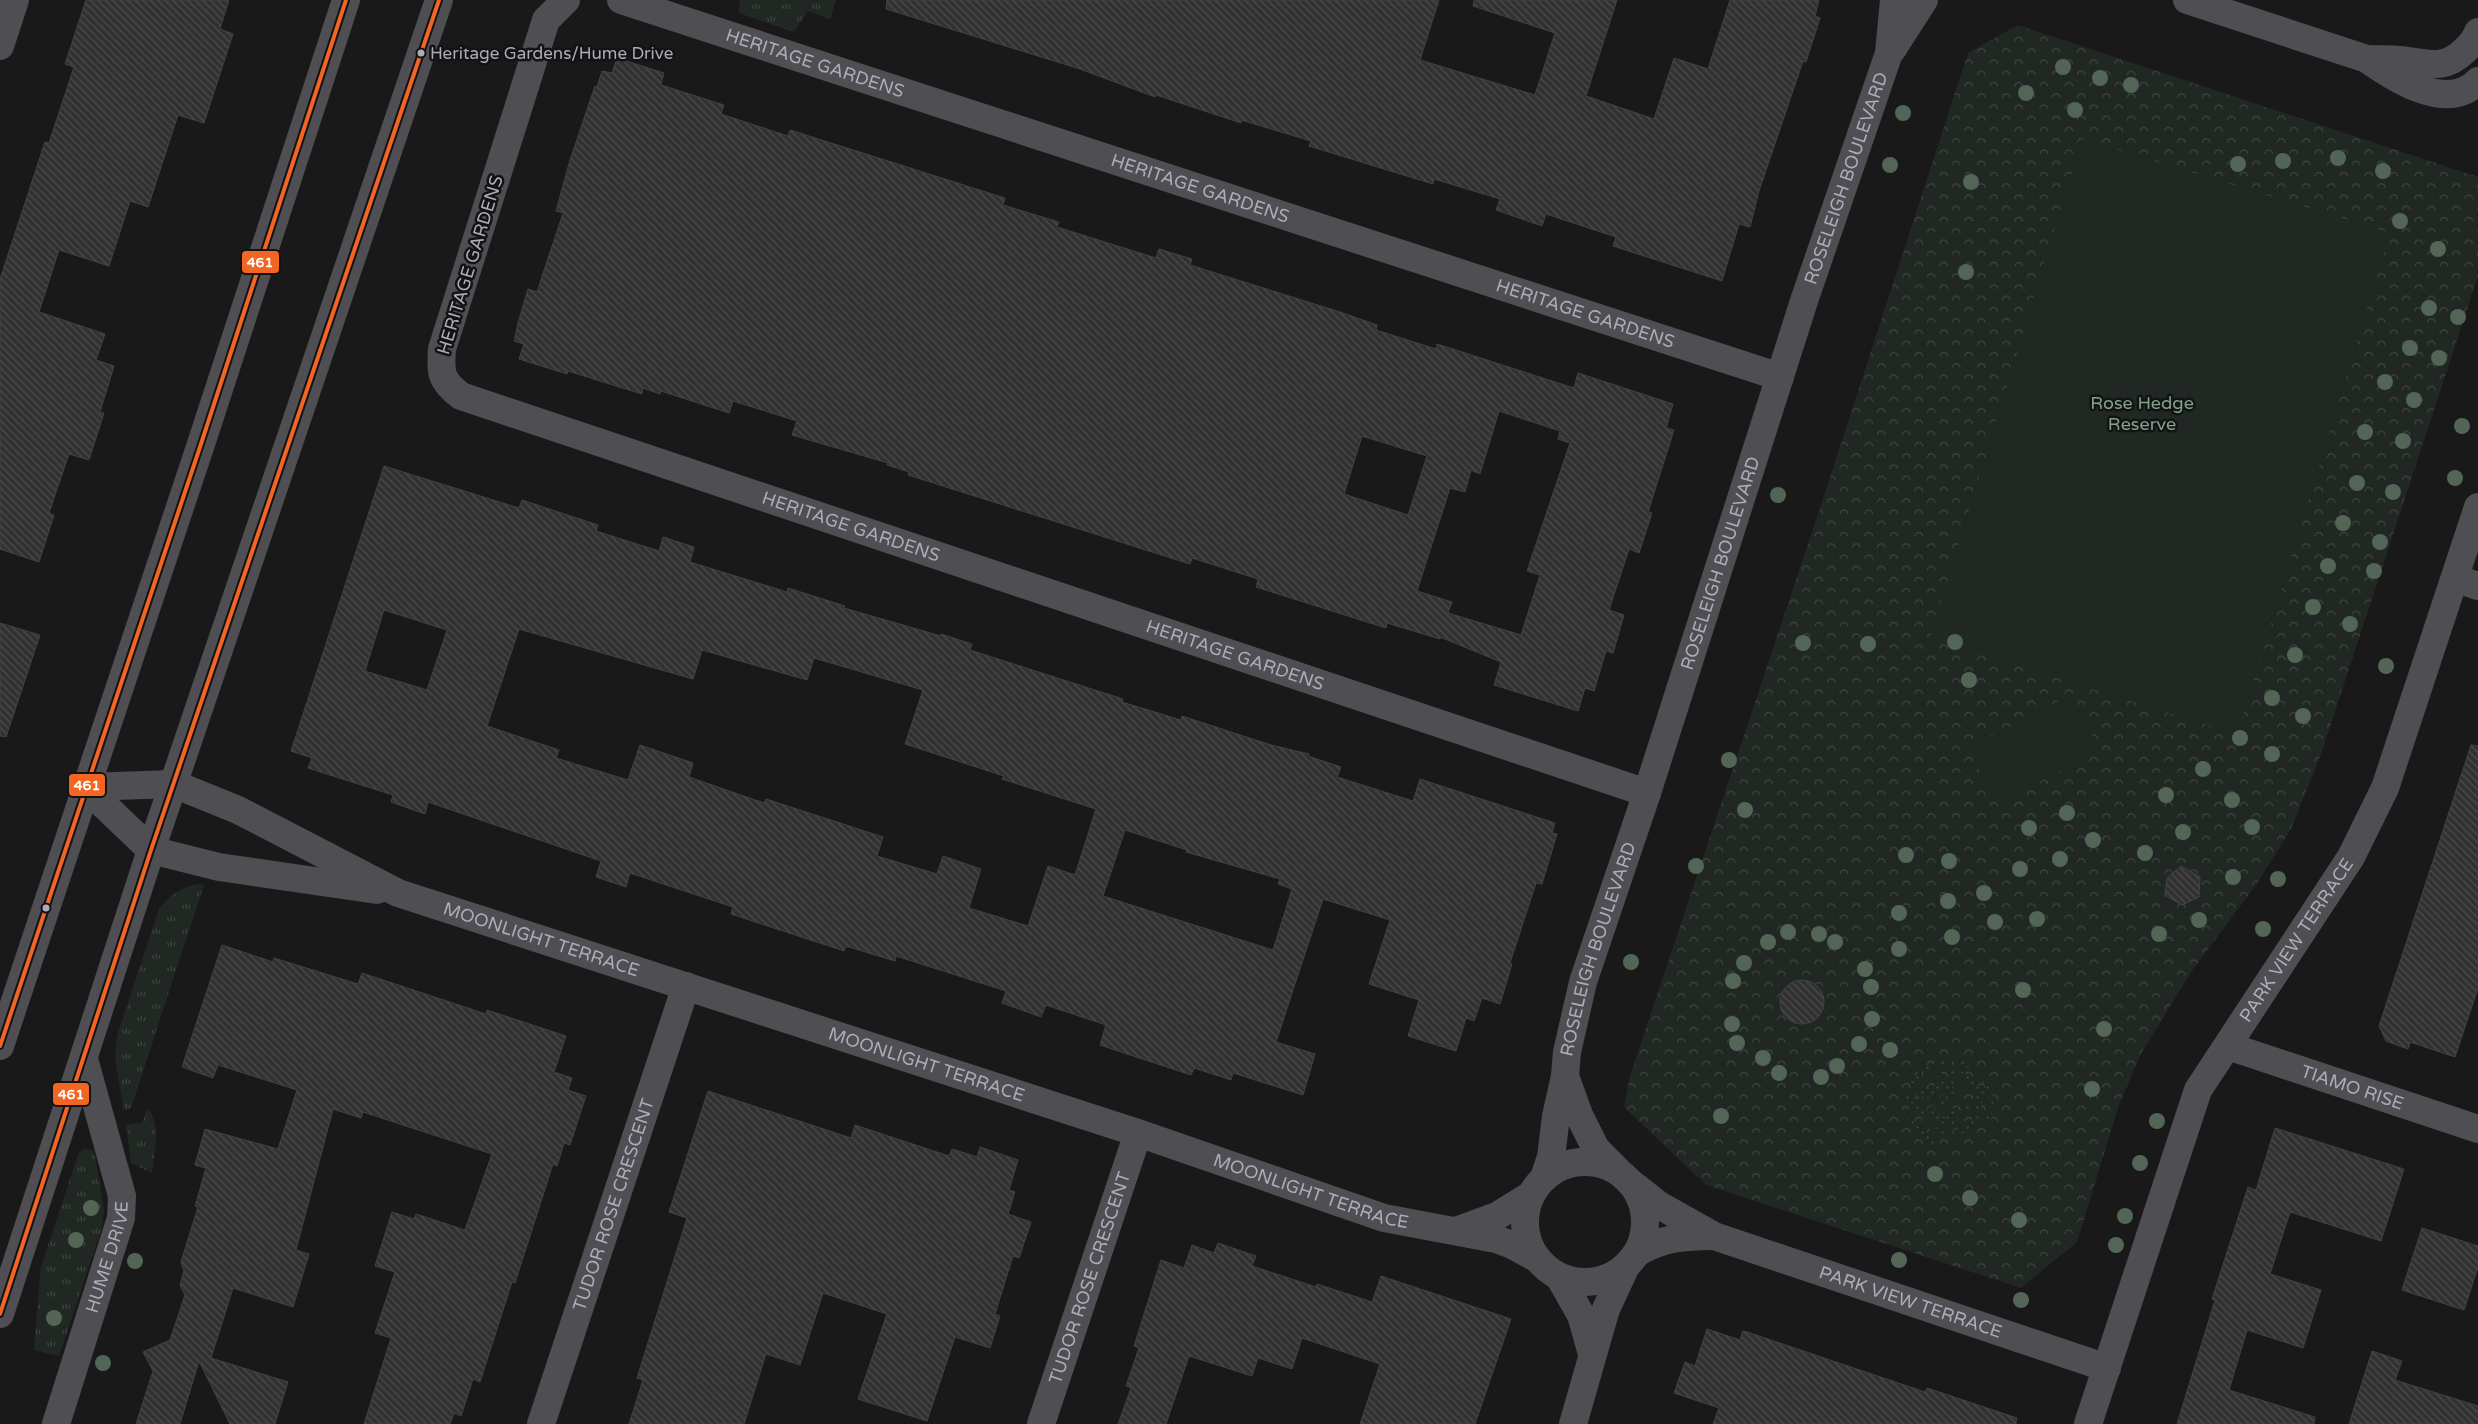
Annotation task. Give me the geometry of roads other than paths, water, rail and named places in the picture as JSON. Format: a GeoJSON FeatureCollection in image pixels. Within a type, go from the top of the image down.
{"type":"FeatureCollection","features":[{"type":"Feature","properties":{"kind":"street"},"geometry":{"type":"LineString","coordinates":[[0,46],[15,0]]}},
{"type":"Feature","properties":{"kind":"street"},"geometry":{"type":"LineString","coordinates":[[0,1046],[200,447],[346,0]]}},
{"type":"Feature","properties":{"kind":"street"},"geometry":{"type":"LineString","coordinates":[[0,1314],[151,850],[439,0]]}},
{"type":"Feature","properties":{"kind":"street","name":"HERITAGE GARDENS"},"geometry":{"type":"LineString","coordinates":[[566,0],[546,20],[442,349],[441,366],[443,378],[449,387],[461,396],[1647,793]]}},
{"type":"Feature","properties":{"kind":"street","name":"HERITAGE GARDENS"},"geometry":{"type":"LineString","coordinates":[[621,0],[1780,377]]}},
{"type":"Feature","properties":{"kind":"street","name":"ROSELEIGH BOULEVARD"},"geometry":{"type":"LineString","coordinates":[[1537,1187],[1551,1157],[1555,1123],[1565,1076],[1566,1052],[1583,982],[1647,793],[1804,301],[1889,53],[1894,0]]}},
{"type":"Feature","properties":{"kind":"street","name":"ROSELEIGH BOULEVARD"},"geometry":{"type":"LineString","coordinates":[[1889,53],[1924,0]]}},
{"type":"Feature","properties":{"kind":"street"},"geometry":{"type":"LineString","coordinates":[[2187,0],[2368,58],[2432,65],[2446,64],[2473,78],[2475,41],[2478,32]]}},
{"type":"Feature","properties":{"kind":"street","name":"PARK VIEW TERRACE"},"geometry":{"type":"LineString","coordinates":[[2088,1424],[2198,1090],[2351,857],[2385,788],[2466,582],[2478,507]]}},
{"type":"Feature","properties":{"kind":"street","name":"MOONLIGHT TERRACE"},"geometry":{"type":"LineString","coordinates":[[85,787],[174,784],[238,810],[398,893],[1138,1133],[1384,1218],[1427,1228],[1456,1231],[1496,1239],[1536,1258]]}},
{"type":"Feature","properties":{"kind":"street"},"geometry":{"type":"LineString","coordinates":[[85,787],[151,850]]}},
{"type":"Feature","properties":{"kind":"street","name":"MOONLIGHT TERRACE"},"geometry":{"type":"LineString","coordinates":[[151,850],[219,867],[398,893]]}},
{"type":"Feature","properties":{"kind":"street","name":"TUDOR ROSE CRESCENT"},"geometry":{"type":"LineString","coordinates":[[541,1424],[686,986]]}},
{"type":"Feature","properties":{"kind":"street","name":"TIAMO RISE"},"geometry":{"type":"LineString","coordinates":[[2228,1046],[2478,1129]]}},
{"type":"Feature","properties":{"kind":"street","name":"HUME DRIVE"},"geometry":{"type":"LineString","coordinates":[[56,1424],[121,1218],[122,1196],[84,1059]]}},
{"type":"Feature","properties":{"kind":"street","name":"ROSELEIGH BOULEVARD"},"geometry":{"type":"LineString","coordinates":[[1565,1076],[1579,1115],[1596,1149],[1624,1177]]}},
{"type":"Feature","properties":{"kind":"street","name":"TUDOR ROSE CRESCENT"},"geometry":{"type":"LineString","coordinates":[[1041,1424],[1138,1133]]}},
{"type":"Feature","properties":{"kind":"street"},"geometry":{"type":"LineString","coordinates":[[1573,1424],[1606,1309],[1644,1236],[1646,1217],[1640,1199],[1624,1177],[1598,1163],[1579,1162],[1560,1168],[1537,1187],[1526,1211],[1525,1228],[1529,1244],[1536,1258],[1547,1269],[1560,1278],[1576,1282],[1594,1282],[1610,1277],[1631,1260]]}},
{"type":"Feature","properties":{"kind":"street","name":"PARK VIEW TERRACE"},"geometry":{"type":"LineString","coordinates":[[1624,1177],[1659,1205],[1714,1236],[2107,1368]]}},
{"type":"Feature","properties":{"kind":"street","name":"MOONLIGHT TERRACE"},"geometry":{"type":"LineString","coordinates":[[1456,1231],[1497,1216],[1537,1187]]}},
{"type":"Feature","properties":{"kind":"street","name":"PARK VIEW TERRACE"},"geometry":{"type":"LineString","coordinates":[[1631,1260],[1652,1244],[1669,1238],[1714,1236]]}},
{"type":"Feature","properties":{"kind":"street"},"geometry":{"type":"LineString","coordinates":[[1560,1278],[1581,1315],[1592,1354]]}},
{"type":"Feature","properties":{"kind":"place","name":"Heritage Gardens/Hume Drive"},"geometry":{"type":"Point","coordinates":[421,53]}},
{"type":"Feature","properties":{"kind":"park label","name":"Rose Hedge Reserve"},"geometry":{"type":"Point","coordinates":[2142,413]}}]}
